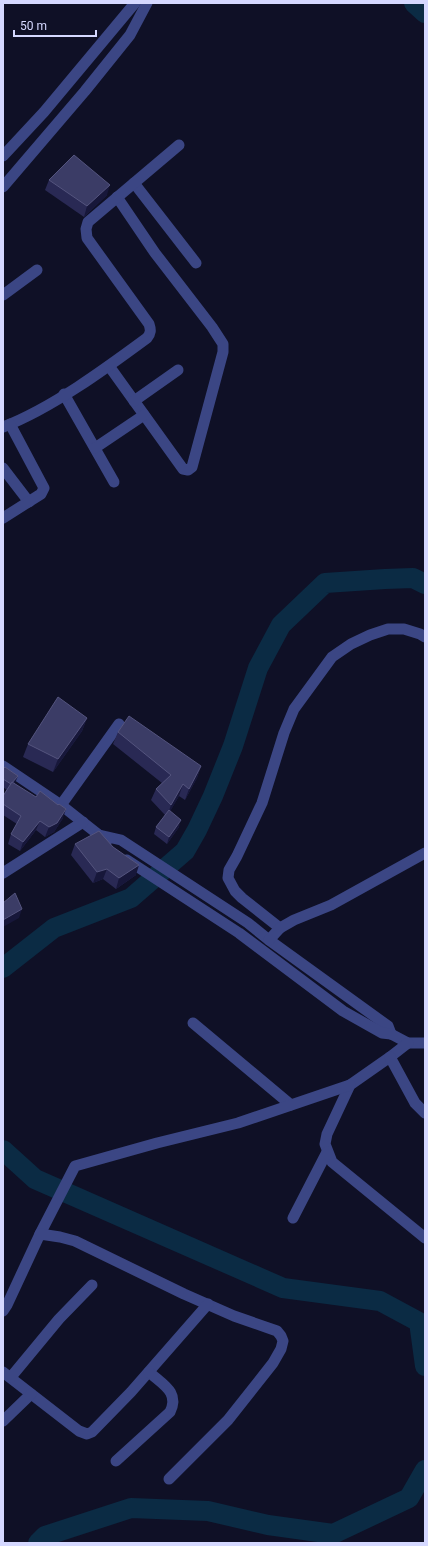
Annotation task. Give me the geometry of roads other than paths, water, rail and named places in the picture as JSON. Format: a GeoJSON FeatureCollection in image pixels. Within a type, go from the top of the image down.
{"type":"FeatureCollection","features":[{"type":"Feature","properties":{"kind":"street"},"geometry":{"type":"LineString","coordinates":[[3,156],[44,112],[136,3]]}},
{"type":"Feature","properties":{"kind":"street"},"geometry":{"type":"LineString","coordinates":[[3,187],[61,120],[130,35],[147,3]]}},
{"type":"Feature","properties":{"kind":"street"},"geometry":{"type":"LineString","coordinates":[[5,515],[43,492],[44,486],[6,425],[64,394],[109,366],[147,338],[150,334],[151,329],[149,324],[87,238],[86,229],[88,222],[179,145]]}},
{"type":"Feature","properties":{"kind":"street"},"geometry":{"type":"LineString","coordinates":[[134,183],[196,263]]}},
{"type":"Feature","properties":{"kind":"street"},"geometry":{"type":"LineString","coordinates":[[109,366],[183,469],[188,470],[192,467],[223,348],[222,342],[155,253],[117,198]]}},
{"type":"Feature","properties":{"kind":"street"},"geometry":{"type":"LineString","coordinates":[[3,295],[37,270]]}},
{"type":"Feature","properties":{"kind":"street"},"geometry":{"type":"LineString","coordinates":[[134,401],[178,370]]}},
{"type":"Feature","properties":{"kind":"street"},"geometry":{"type":"LineString","coordinates":[[64,394],[114,482]]}},
{"type":"Feature","properties":{"kind":"street"},"geometry":{"type":"LineString","coordinates":[[95,448],[144,415]]}},
{"type":"Feature","properties":{"kind":"street"},"geometry":{"type":"LineString","coordinates":[[3,468],[28,502]]}},
{"type":"Feature","properties":{"kind":"street"},"geometry":{"type":"LineString","coordinates":[[280,928],[235,891],[228,878],[229,870],[262,803],[284,733],[294,709],[332,657],[351,644],[370,635],[388,629],[404,629],[425,637]]}},
{"type":"Feature","properties":{"kind":"street"},"geometry":{"type":"LineString","coordinates":[[61,805],[119,724]]}},
{"type":"Feature","properties":{"kind":"street"},"geometry":{"type":"LineString","coordinates":[[3,766],[61,805],[100,835],[117,854],[239,933],[343,1011],[382,1033],[391,1034],[408,1043],[425,1043]]}},
{"type":"Feature","properties":{"kind":"street"},"geometry":{"type":"LineString","coordinates":[[5,869],[83,822]]}},
{"type":"Feature","properties":{"kind":"street"},"geometry":{"type":"LineString","coordinates":[[100,835],[121,840],[248,923],[269,940],[388,1026],[391,1034]]}},
{"type":"Feature","properties":{"kind":"street"},"geometry":{"type":"LineString","coordinates":[[269,940],[280,928],[294,920],[331,905],[425,853]]}},
{"type":"Feature","properties":{"kind":"street"},"geometry":{"type":"LineString","coordinates":[[193,1023],[291,1105]]}},
{"type":"Feature","properties":{"kind":"street"},"geometry":{"type":"LineString","coordinates":[[3,1311],[74,1166],[238,1123],[350,1085],[408,1043]]}},
{"type":"Feature","properties":{"kind":"street"},"geometry":{"type":"LineString","coordinates":[[390,1057],[415,1102],[425,1113]]}},
{"type":"Feature","properties":{"kind":"street"},"geometry":{"type":"LineString","coordinates":[[350,1085],[327,1134],[325,1144],[327,1152],[332,1162],[425,1238]]}},
{"type":"Feature","properties":{"kind":"street"},"geometry":{"type":"LineString","coordinates":[[293,1218],[327,1152]]}},
{"type":"Feature","properties":{"kind":"street"},"geometry":{"type":"LineString","coordinates":[[40,1234],[75,1241],[234,1316],[277,1331],[281,1336],[283,1341],[281,1349],[273,1363],[228,1420],[169,1479]]}},
{"type":"Feature","properties":{"kind":"street"},"geometry":{"type":"LineString","coordinates":[[92,1285],[7,1375],[79,1431],[87,1434],[92,1432],[132,1392],[208,1304]]}},
{"type":"Feature","properties":{"kind":"street"},"geometry":{"type":"LineString","coordinates":[[116,1461],[170,1412],[174,1405],[174,1399],[170,1391],[149,1372]]}},
{"type":"Feature","properties":{"kind":"street"},"geometry":{"type":"LineString","coordinates":[[3,1421],[31,1394]]}},
{"type":"Feature","properties":{"kind":"waterway"},"geometry":{"type":"LineString","coordinates":[[414,3],[425,13]]}},
{"type":"Feature","properties":{"kind":"waterway"},"geometry":{"type":"LineString","coordinates":[[3,968],[54,928],[131,898],[185,851],[213,796],[233,746],[258,668],[281,625],[325,583],[413,578],[425,584]]}},
{"type":"Feature","properties":{"kind":"waterway"},"geometry":{"type":"LineString","coordinates":[[3,1150],[35,1179],[283,1288],[380,1301],[419,1322],[425,1366]]}},
{"type":"Feature","properties":{"kind":"waterway"},"geometry":{"type":"LineString","coordinates":[[38,1543],[45,1536],[131,1508],[208,1511],[268,1525],[333,1534],[409,1498],[425,1470]]}}]}
